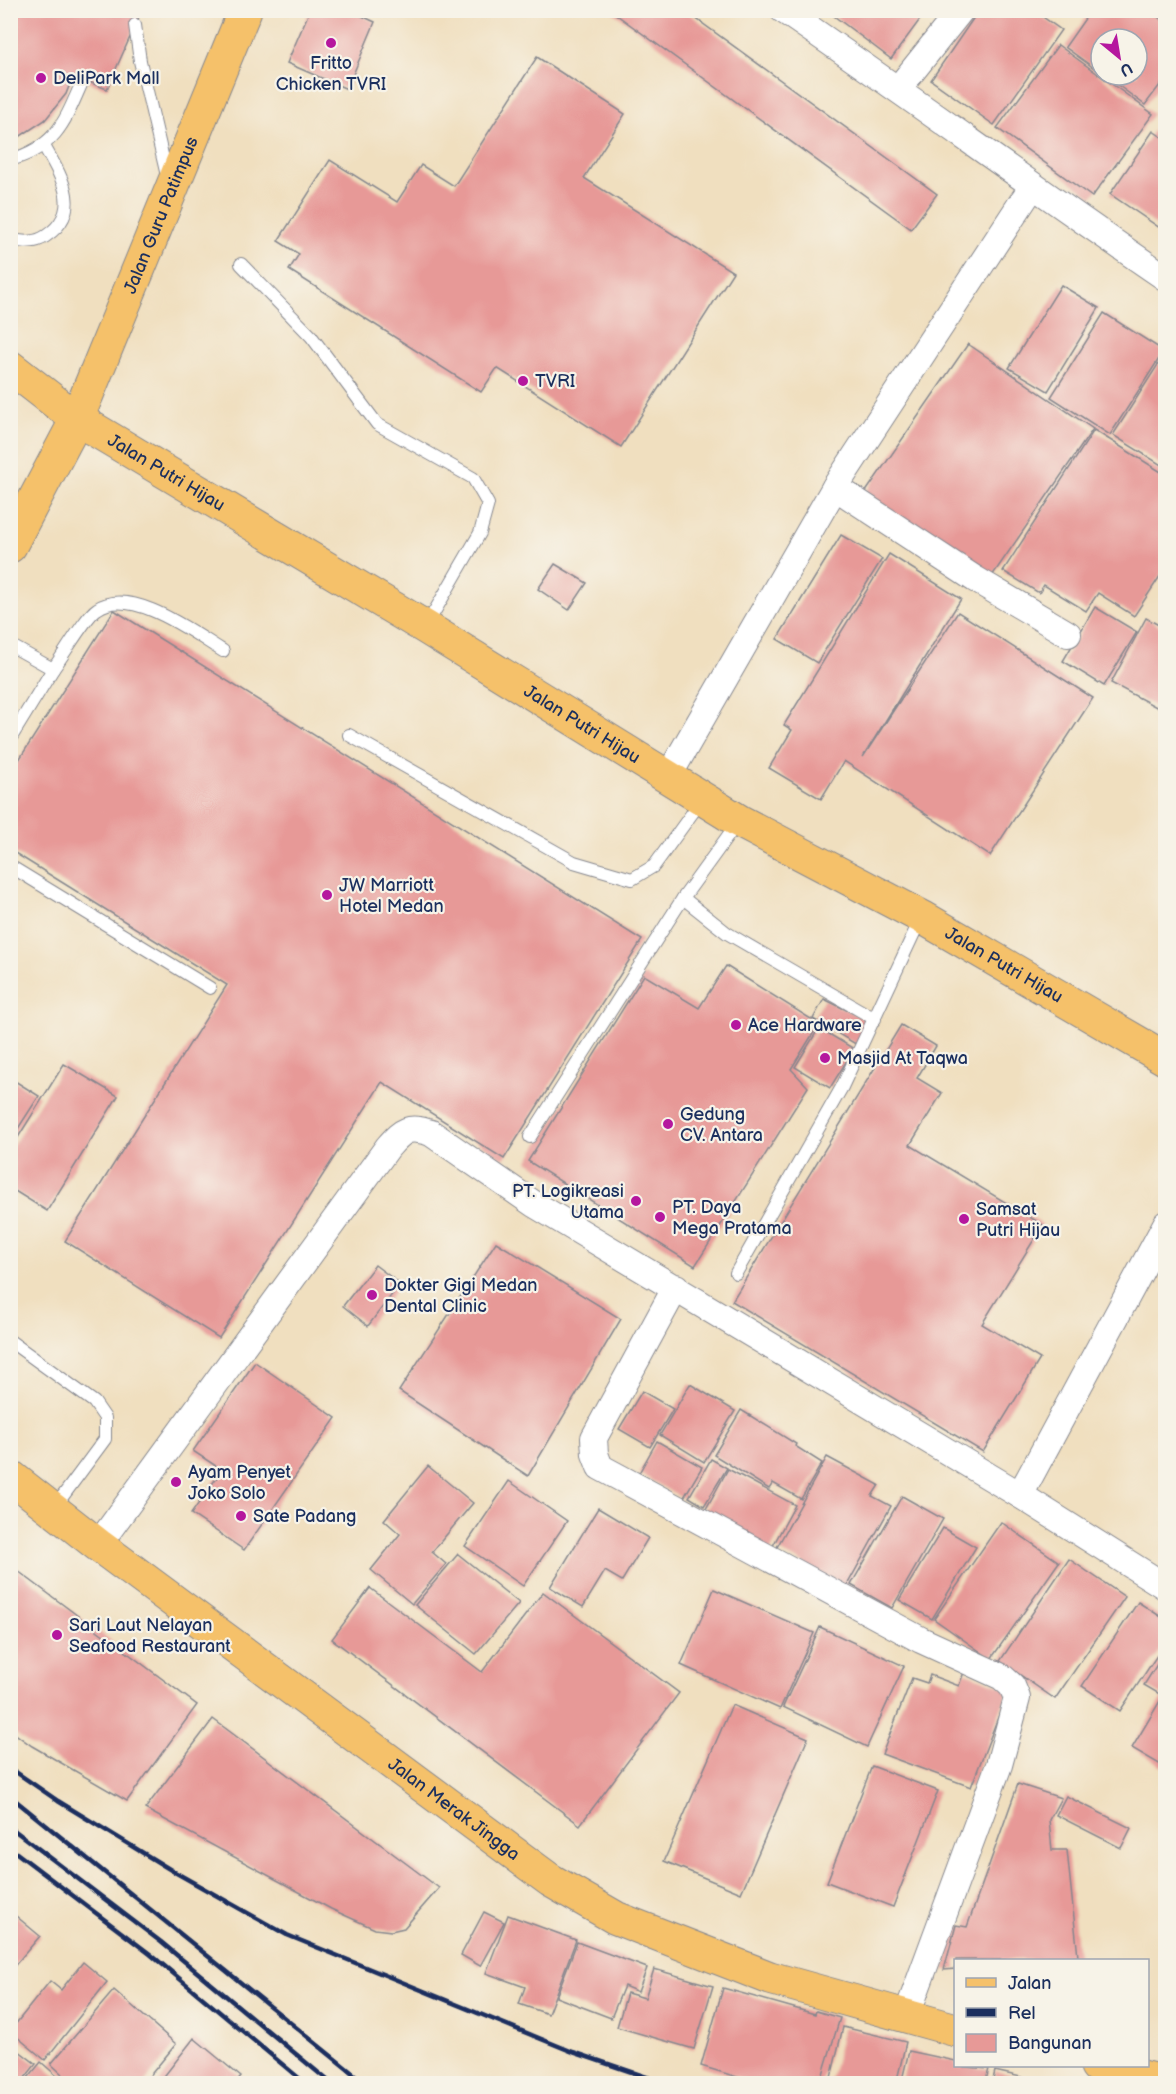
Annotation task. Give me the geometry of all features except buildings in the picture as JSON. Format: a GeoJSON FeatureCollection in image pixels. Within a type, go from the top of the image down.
{"type":"FeatureCollection","features":[{"type":"Feature","properties":{"kind":"main road","name":"Jalan Guru Patimpus"},"geometry":{"type":"LineString","coordinates":[[10,546],[77,419],[245,10]]}},
{"type":"Feature","properties":{"kind":"main road","name":"Jalan Putri Hijau"},"geometry":{"type":"LineString","coordinates":[[10,367],[77,419],[425,627],[738,821],[922,917],[1166,1059]]}},
{"type":"Feature","properties":{"kind":"main road","name":"Jalan Merak Jingga"},"geometry":{"type":"LineString","coordinates":[[10,1476],[54,1508],[98,1545],[550,1880],[616,1918],[759,1974],[954,2029]]}},
{"type":"Feature","properties":{"kind":"main road"},"geometry":{"type":"LineString","coordinates":[[1101,2067],[1166,2083]]}},
{"type":"Feature","properties":{"kind":"street"},"geometry":{"type":"LineString","coordinates":[[783,10],[898,88],[1032,187],[1166,278]]}},
{"type":"Feature","properties":{"kind":"street"},"geometry":{"type":"LineString","coordinates":[[898,88],[961,10]]}},
{"type":"Feature","properties":{"kind":"street"},"geometry":{"type":"LineString","coordinates":[[668,777],[835,487],[1032,187]]}},
{"type":"Feature","properties":{"kind":"street"},"geometry":{"type":"LineString","coordinates":[[835,487],[975,579],[1068,634]]}},
{"type":"Feature","properties":{"kind":"street"},"geometry":{"type":"LineString","coordinates":[[98,1545],[401,1132],[414,1128],[431,1133],[534,1204],[676,1287],[1166,1587]]}},
{"type":"Feature","properties":{"kind":"street"},"geometry":{"type":"LineString","coordinates":[[1020,1496],[1166,1224]]}},
{"type":"Feature","properties":{"kind":"street"},"geometry":{"type":"LineString","coordinates":[[676,1287],[594,1438],[595,1454],[600,1467],[921,1640],[1002,1677],[1012,1686],[1017,1698],[999,1765],[906,2017]]}},
{"type":"Feature","properties":{"kind":"lane"},"geometry":{"type":"LineString","coordinates":[[135,25],[140,61],[170,190]]}},
{"type":"Feature","properties":{"kind":"lane"},"geometry":{"type":"LineString","coordinates":[[10,160],[44,146],[58,133],[83,80]]}},
{"type":"Feature","properties":{"kind":"lane"},"geometry":{"type":"LineString","coordinates":[[10,239],[23,242],[41,239],[56,229],[64,216],[67,203],[64,188],[44,146]]}},
{"type":"Feature","properties":{"kind":"lane"},"geometry":{"type":"LineString","coordinates":[[241,264],[311,336],[377,424],[473,478],[488,504],[480,533],[425,627]]}},
{"type":"Feature","properties":{"kind":"lane"},"geometry":{"type":"LineString","coordinates":[[10,739],[53,669],[97,608],[114,604],[144,605],[223,651]]}},
{"type":"Feature","properties":{"kind":"lane"},"geometry":{"type":"LineString","coordinates":[[10,645],[53,669]]}},
{"type":"Feature","properties":{"kind":"lane"},"geometry":{"type":"LineString","coordinates":[[349,735],[574,862],[632,879],[654,866],[703,799]]}},
{"type":"Feature","properties":{"kind":"lane"},"geometry":{"type":"LineString","coordinates":[[530,1137],[683,898],[738,821]]}},
{"type":"Feature","properties":{"kind":"lane"},"geometry":{"type":"LineString","coordinates":[[10,866],[210,988]]}},
{"type":"Feature","properties":{"kind":"lane"},"geometry":{"type":"LineString","coordinates":[[683,898],[727,933],[875,1019]]}},
{"type":"Feature","properties":{"kind":"lane"},"geometry":{"type":"LineString","coordinates":[[736,1273],[842,1088],[922,917]]}},
{"type":"Feature","properties":{"kind":"lane"},"geometry":{"type":"LineString","coordinates":[[10,1341],[94,1402],[105,1418],[105,1439],[54,1508]]}},
{"type":"Feature","properties":{"kind":"railway"},"geometry":{"type":"LineString","coordinates":[[10,1768],[58,1801],[171,1870],[287,1935],[573,2052],[667,2084]]}},
{"type":"Feature","properties":{"kind":"railway"},"geometry":{"type":"LineString","coordinates":[[10,1796],[366,2084]]}},
{"type":"Feature","properties":{"kind":"railway"},"geometry":{"type":"LineString","coordinates":[[10,1827],[161,1942],[332,2084]]}},
{"type":"Feature","properties":{"kind":"railway"},"geometry":{"type":"LineString","coordinates":[[10,1848],[150,1954],[306,2084]]}},
{"type":"Feature","properties":{"kind":"place","name":"Fritto Chicken TVRI"},"geometry":{"type":"Point","coordinates":[331,43]}},
{"type":"Feature","properties":{"kind":"place","name":"DeliPark Mall"},"geometry":{"type":"Point","coordinates":[41,78]}},
{"type":"Feature","properties":{"kind":"place","name":"TVRI"},"geometry":{"type":"Point","coordinates":[523,381]}},
{"type":"Feature","properties":{"kind":"place","name":"JW Marriott Hotel Medan"},"geometry":{"type":"Point","coordinates":[327,895]}},
{"type":"Feature","properties":{"kind":"place","name":"Ace Hardware"},"geometry":{"type":"Point","coordinates":[736,1025]}},
{"type":"Feature","properties":{"kind":"place","name":"Masjid At Taqwa"},"geometry":{"type":"Point","coordinates":[825,1058]}},
{"type":"Feature","properties":{"kind":"place","name":"Gedung CV. Antara"},"geometry":{"type":"Point","coordinates":[668,1124]}},
{"type":"Feature","properties":{"kind":"place","name":"PT. Logikreasi Utama"},"geometry":{"type":"Point","coordinates":[636,1201]}},
{"type":"Feature","properties":{"kind":"place","name":"PT. Daya Mega Pratama"},"geometry":{"type":"Point","coordinates":[660,1217]}},
{"type":"Feature","properties":{"kind":"place","name":"Samsat Putri Hijau"},"geometry":{"type":"Point","coordinates":[964,1219]}},
{"type":"Feature","properties":{"kind":"place","name":"Dokter Gigi Medan Dental Clinic"},"geometry":{"type":"Point","coordinates":[372,1295]}},
{"type":"Feature","properties":{"kind":"place","name":"Ayam Penyet Joko Solo"},"geometry":{"type":"Point","coordinates":[176,1482]}},
{"type":"Feature","properties":{"kind":"place","name":"Sate Padang"},"geometry":{"type":"Point","coordinates":[241,1516]}},
{"type":"Feature","properties":{"kind":"place","name":"Sari Laut Nelayan Seafood Restaurant"},"geometry":{"type":"Point","coordinates":[57,1635]}}]}
